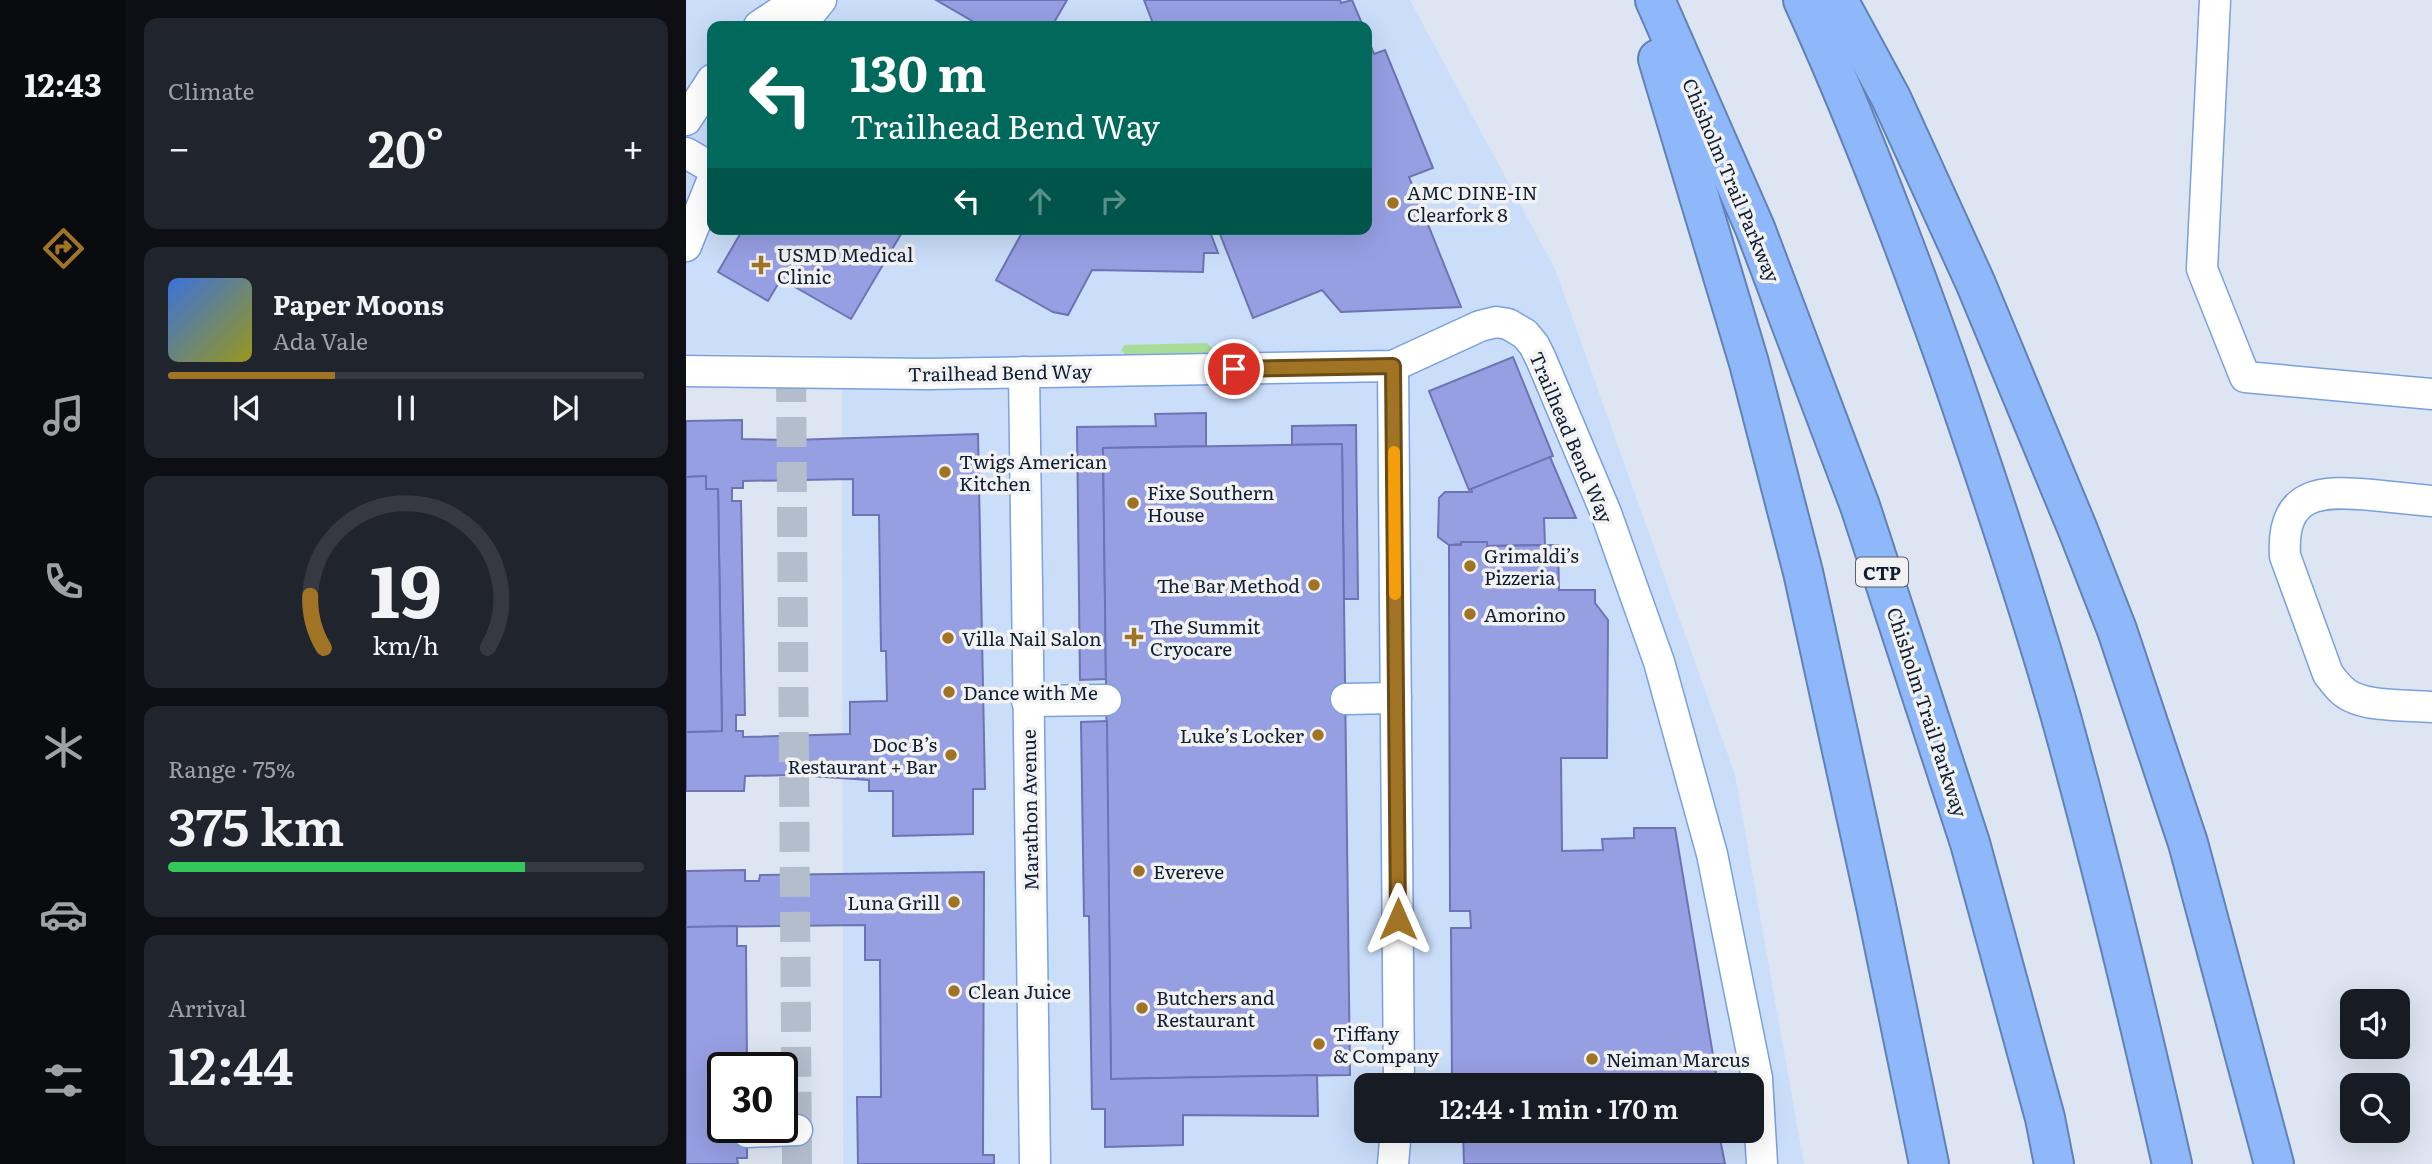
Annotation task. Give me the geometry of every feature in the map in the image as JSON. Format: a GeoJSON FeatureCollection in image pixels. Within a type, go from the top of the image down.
{"type":"FeatureCollection","features":[{"type":"Feature","properties":{"kind":"highway"},"geometry":{"type":"LineString","coordinates":[[1640,0],[1723,275],[1779,474],[1867,866],[1928,1164]]}},
{"type":"Feature","properties":{"kind":"highway","name":"Chisholm Trail Parkway"},"geometry":{"type":"LineString","coordinates":[[1655,0],[1755,228],[1818,390],[1882,570],[1970,843],[2045,1118],[2054,1164]]}},
{"type":"Feature","properties":{"kind":"highway"},"geometry":{"type":"LineString","coordinates":[[1803,0],[1894,219],[2013,559],[2097,851],[2172,1164]]}},
{"type":"Feature","properties":{"kind":"highway"},"geometry":{"type":"LineString","coordinates":[[1838,0],[1891,98],[1975,282],[2117,630],[2188,844],[2274,1164]]}},
{"type":"Feature","properties":{"kind":"street"},"geometry":{"type":"LineString","coordinates":[[766,21],[798,0]]}},
{"type":"Feature","properties":{"kind":"street"},"geometry":{"type":"LineString","coordinates":[[804,21],[821,0]]}},
{"type":"Feature","properties":{"kind":"street"},"geometry":{"type":"LineString","coordinates":[[2215,0],[2202,269],[2245,377],[2432,394]]}},
{"type":"Feature","properties":{"kind":"street"},"geometry":{"type":"LineString","coordinates":[[686,120],[707,88]]}},
{"type":"Feature","properties":{"kind":"street"},"geometry":{"type":"LineString","coordinates":[[686,153],[707,165]]}},
{"type":"Feature","properties":{"kind":"street"},"geometry":{"type":"LineString","coordinates":[[686,246],[707,194]]}},
{"type":"Feature","properties":{"kind":"street","name":"Trailhead Bend Way"},"geometry":{"type":"LineString","coordinates":[[686,370],[928,374],[1393,366],[1480,326],[1496,322],[1516,328],[1534,345],[1606,513],[1659,662],[1715,867],[1758,1078],[1762,1164]]}},
{"type":"Feature","properties":{"kind":"street"},"geometry":{"type":"LineString","coordinates":[[1393,366],[1399,1073]]}},
{"type":"Feature","properties":{"kind":"street","name":"Marathon Avenue"},"geometry":{"type":"LineString","coordinates":[[1024,372],[1035,1164]]}},
{"type":"Feature","properties":{"kind":"street"},"geometry":{"type":"LineString","coordinates":[[2432,501],[2337,491],[2314,495],[2298,506],[2288,520],[2284,537],[2285,556],[2328,674],[2338,688],[2351,697],[2367,702],[2432,707]]}},
{"type":"Feature","properties":{"kind":"street"},"geometry":{"type":"LineString","coordinates":[[1346,699],[1396,698]]}},
{"type":"Feature","properties":{"kind":"street"},"geometry":{"type":"LineString","coordinates":[[1027,701],[1106,700]]}},
{"type":"Feature","properties":{"kind":"street"},"geometry":{"type":"LineString","coordinates":[[1393,1164],[1395,1143]]}},
{"type":"Feature","properties":{"kind":"shaded area"},"geometry":{"type":"Polygon","coordinates":[[[686,0],[1410,0],[1555,269],[1735,775],[1804,1164],[843,1164],[842,389],[862,356],[686,353],[686,0]]]}},
{"type":"Feature","properties":{"kind":"green space"},"geometry":{"type":"Polygon","coordinates":[[[1207,343],[1212,348],[1207,353],[1125,354],[1121,350],[1125,345],[1207,343]]]}},
{"type":"Feature","properties":{"kind":"building"},"geometry":{"type":"Polygon","coordinates":[[[936,0],[1067,0],[1055,21],[972,21],[936,0]]]}},
{"type":"Feature","properties":{"kind":"building"},"geometry":{"type":"Polygon","coordinates":[[[1144,0],[1340,0],[1341,3],[1352,0],[1361,21],[1152,21],[1144,0]]]}},
{"type":"Feature","properties":{"kind":"building","name":"AMC DINE-IN Clearfork 8"},"geometry":{"type":"Polygon","coordinates":[[[1372,49],[1374,54],[1385,50],[1433,168],[1409,177],[1461,307],[1341,312],[1322,290],[1253,318],[1220,235],[1372,235],[1372,49]]]}},
{"type":"Feature","properties":{"kind":"building"},"geometry":{"type":"Polygon","coordinates":[[[740,235],[900,235],[851,319],[781,279],[768,301],[718,272],[740,235]]]}},
{"type":"Feature","properties":{"kind":"building"},"geometry":{"type":"Polygon","coordinates":[[[1021,235],[1211,235],[1218,253],[1204,253],[1203,272],[1092,270],[1068,315],[1053,312],[996,280],[1021,235]]]}},
{"type":"Feature","properties":{"kind":"building"},"geometry":{"type":"Polygon","coordinates":[[[1513,357],[1553,456],[1469,490],[1429,391],[1513,357]]]}},
{"type":"Feature","properties":{"kind":"building"},"geometry":{"type":"Polygon","coordinates":[[[1206,413],[1206,446],[1103,448],[1106,679],[1080,680],[1077,427],[1156,426],[1155,414],[1206,413]]]}},
{"type":"Feature","properties":{"kind":"building"},"geometry":{"type":"Polygon","coordinates":[[[742,420],[742,439],[978,434],[985,789],[973,789],[973,834],[893,836],[893,791],[869,791],[869,780],[795,775],[745,776],[744,791],[686,791],[686,732],[722,731],[718,489],[706,489],[706,476],[686,477],[686,421],[742,420]],[[853,479],[743,481],[743,488],[732,488],[732,501],[741,501],[745,715],[736,715],[736,731],[743,731],[743,737],[850,734],[850,702],[887,701],[886,651],[881,651],[879,515],[853,515],[853,479]]]}},
{"type":"Feature","properties":{"kind":"building"},"geometry":{"type":"Polygon","coordinates":[[[1356,425],[1358,599],[1344,599],[1342,444],[1292,445],[1292,426],[1356,425]]]}},
{"type":"Feature","properties":{"kind":"building"},"geometry":{"type":"Polygon","coordinates":[[[1342,444],[1350,1075],[1111,1079],[1103,448],[1342,444]]]}},
{"type":"Feature","properties":{"kind":"building"},"geometry":{"type":"Polygon","coordinates":[[[1550,457],[1576,518],[1544,518],[1545,545],[1487,546],[1487,542],[1449,545],[1438,537],[1439,498],[1445,492],[1472,492],[1471,489],[1550,457]]]}},
{"type":"Feature","properties":{"kind":"building"},"geometry":{"type":"Polygon","coordinates":[[[706,476],[706,489],[718,489],[722,731],[686,732],[686,477],[706,476]]]}},
{"type":"Feature","properties":{"kind":"building"},"geometry":{"type":"Polygon","coordinates":[[[1461,542],[1487,542],[1487,546],[1558,545],[1559,590],[1595,590],[1595,603],[1608,620],[1607,758],[1561,758],[1562,851],[1603,850],[1602,839],[1634,838],[1634,828],[1675,828],[1716,1073],[1452,1073],[1451,928],[1471,928],[1470,911],[1450,911],[1449,545],[1461,545],[1461,542]]]}},
{"type":"Feature","properties":{"kind":"building"},"geometry":{"type":"Polygon","coordinates":[[[1107,721],[1111,1079],[1317,1075],[1318,1116],[1183,1115],[1183,1145],[1105,1147],[1105,1109],[1092,1109],[1089,916],[1084,916],[1081,722],[1107,721]]]}},
{"type":"Feature","properties":{"kind":"building"},"geometry":{"type":"Polygon","coordinates":[[[745,870],[745,881],[759,881],[760,875],[984,872],[983,1155],[994,1155],[994,1164],[858,1164],[857,1097],[881,1097],[880,960],[865,960],[865,925],[686,927],[686,871],[745,870]]]}},
{"type":"Feature","properties":{"kind":"building"},"geometry":{"type":"Polygon","coordinates":[[[737,926],[737,946],[746,946],[747,1052],[707,1052],[707,1143],[747,1143],[747,1158],[737,1158],[738,1164],[686,1164],[686,927],[737,926]]]}},
{"type":"Feature","properties":{"kind":"building"},"geometry":{"type":"Polygon","coordinates":[[[1463,1143],[1721,1143],[1725,1164],[1464,1164],[1463,1143]]]}},
{"type":"Feature","properties":{"kind":"tunnel"},"geometry":{"type":"LineString","coordinates":[[791,372],[797,1164]]}},
{"type":"Feature","properties":{"kind":"slow traffic"},"geometry":{"type":"LineString","coordinates":[[1394,452],[1395,594]]}},
{"type":"Feature","properties":{"kind":"place","name":"AMC DINE-IN Clearfork 8"},"geometry":{"type":"Point","coordinates":[1393,203]}},
{"type":"Feature","properties":{"kind":"place","name":"USMD Medical Clinic"},"geometry":{"type":"Point","coordinates":[761,265]}},
{"type":"Feature","properties":{"kind":"place","name":"Twigs American Kitchen"},"geometry":{"type":"Point","coordinates":[945,472]}},
{"type":"Feature","properties":{"kind":"place","name":"Fixe Southern House"},"geometry":{"type":"Point","coordinates":[1133,503]}},
{"type":"Feature","properties":{"kind":"place","name":"Grimaldi’s Pizzeria"},"geometry":{"type":"Point","coordinates":[1470,566]}},
{"type":"Feature","properties":{"kind":"place","name":"The Bar Method"},"geometry":{"type":"Point","coordinates":[1314,585]}},
{"type":"Feature","properties":{"kind":"place","name":"Amorino"},"geometry":{"type":"Point","coordinates":[1470,614]}},
{"type":"Feature","properties":{"kind":"place","name":"The Summit Cryocare"},"geometry":{"type":"Point","coordinates":[1134,637]}},
{"type":"Feature","properties":{"kind":"place","name":"Villa Nail Salon"},"geometry":{"type":"Point","coordinates":[948,638]}},
{"type":"Feature","properties":{"kind":"place","name":"Dance with Me"},"geometry":{"type":"Point","coordinates":[949,692]}},
{"type":"Feature","properties":{"kind":"place","name":"Luke’s Locker"},"geometry":{"type":"Point","coordinates":[1318,735]}},
{"type":"Feature","properties":{"kind":"place","name":"Doc B’s Restaurant + Bar"},"geometry":{"type":"Point","coordinates":[951,755]}},
{"type":"Feature","properties":{"kind":"place","name":"Evereve"},"geometry":{"type":"Point","coordinates":[1139,871]}},
{"type":"Feature","properties":{"kind":"place","name":"Luna Grill"},"geometry":{"type":"Point","coordinates":[954,902]}},
{"type":"Feature","properties":{"kind":"place","name":"Clean Juice"},"geometry":{"type":"Point","coordinates":[954,991]}},
{"type":"Feature","properties":{"kind":"place","name":"Butchers and Restaurant"},"geometry":{"type":"Point","coordinates":[1142,1008]}},
{"type":"Feature","properties":{"kind":"place","name":"Tiffany & Company"},"geometry":{"type":"Point","coordinates":[1319,1044]}},
{"type":"Feature","properties":{"kind":"place","name":"Neiman Marcus"},"geometry":{"type":"Point","coordinates":[1592,1059]}},
{"type":"Feature","properties":{"kind":"route"},"geometry":{"type":"LineString","coordinates":[[1234,369],[1393,366],[1398,919]]}}]}
